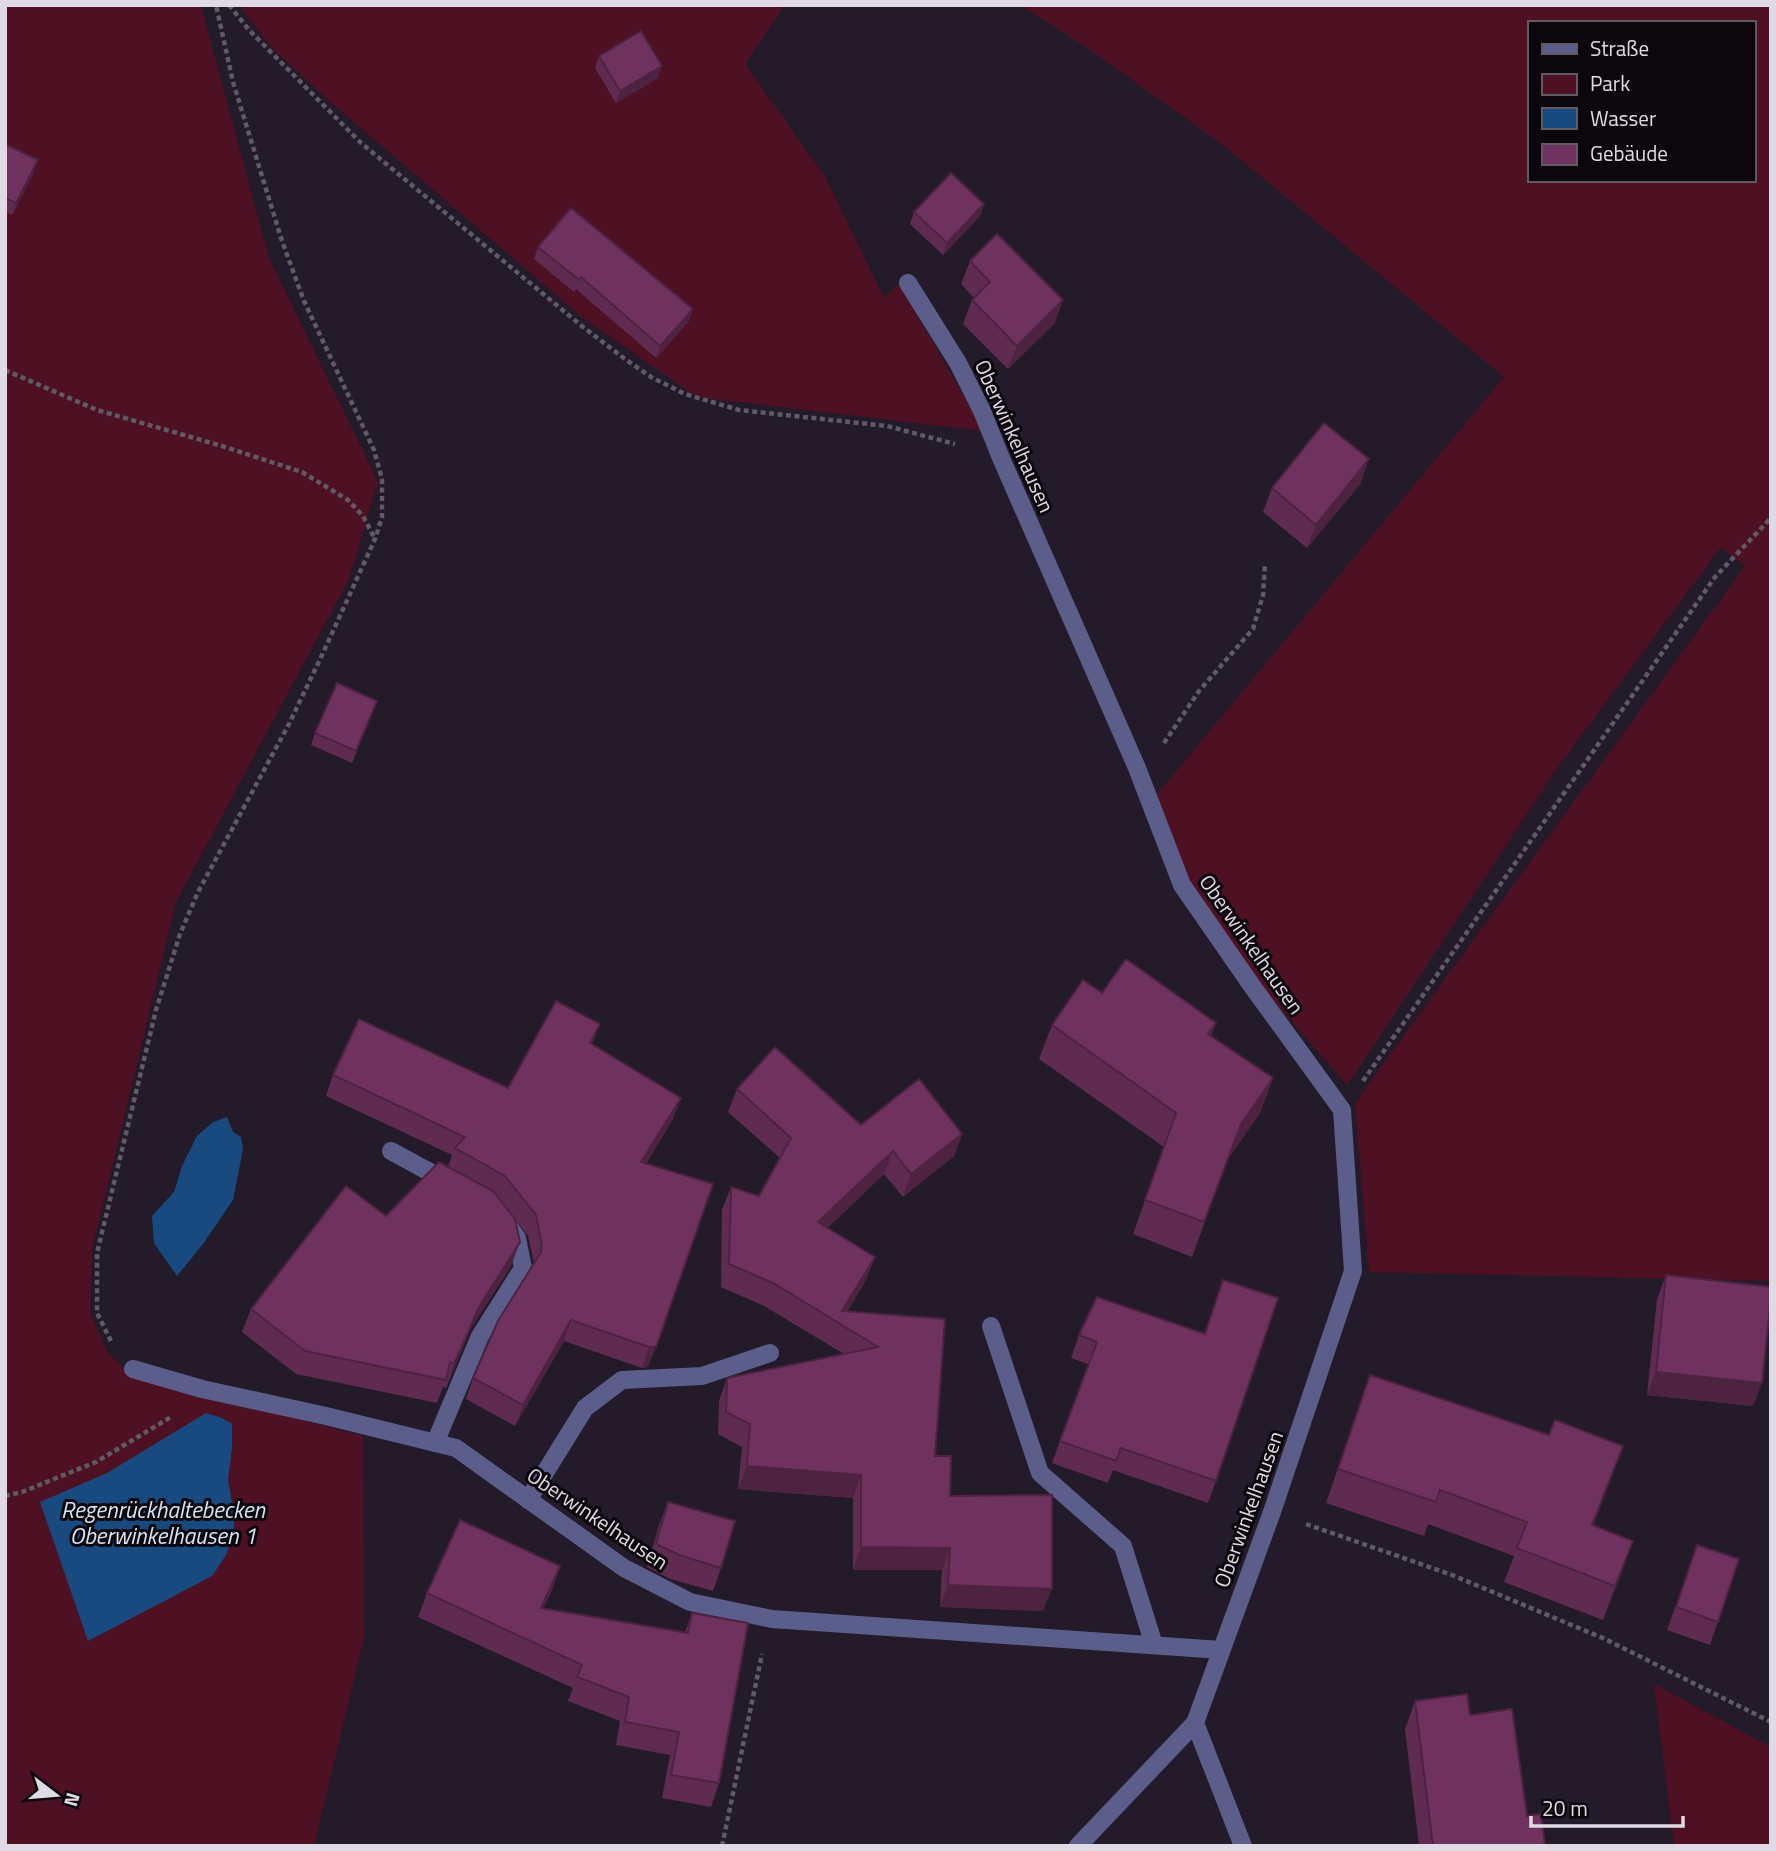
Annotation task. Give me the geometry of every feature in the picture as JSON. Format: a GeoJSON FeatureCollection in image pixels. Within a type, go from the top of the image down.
{"type":"FeatureCollection","features":[{"type":"Feature","properties":{"kind":"street","name":"Oberwinkelhausen"},"geometry":{"type":"LineString","coordinates":[[908,283],[958,363],[982,411],[1000,458],[1137,768],[1182,885],[1342,1110],[1353,1271],[1272,1512],[1195,1723],[1078,1846]]}},
{"type":"Feature","properties":{"kind":"street"},"geometry":{"type":"LineString","coordinates":[[391,1151],[458,1187]]}},
{"type":"Feature","properties":{"kind":"street"},"geometry":{"type":"LineString","coordinates":[[435,1443],[480,1336],[523,1268],[517,1238],[500,1216]]}},
{"type":"Feature","properties":{"kind":"street"},"geometry":{"type":"LineString","coordinates":[[991,1326],[1040,1473],[1123,1546],[1154,1645]]}},
{"type":"Feature","properties":{"kind":"street"},"geometry":{"type":"LineString","coordinates":[[528,1500],[585,1408],[622,1380],[702,1376],[770,1353]]}},
{"type":"Feature","properties":{"kind":"street","name":"Oberwinkelhausen"},"geometry":{"type":"LineString","coordinates":[[133,1369],[202,1389],[456,1448],[624,1568],[690,1602],[772,1619],[1221,1650]]}},
{"type":"Feature","properties":{"kind":"street"},"geometry":{"type":"LineString","coordinates":[[1195,1723],[1243,1846]]}},
{"type":"Feature","properties":{"kind":"path"},"geometry":{"type":"LineString","coordinates":[[133,1369],[115,1350],[97,1313],[97,1253],[156,1010],[180,934],[198,892],[289,724],[375,540],[382,517],[382,479],[374,450],[304,301],[282,240],[233,82],[216,5]]}},
{"type":"Feature","properties":{"kind":"path"},"geometry":{"type":"LineString","coordinates":[[229,5],[267,48],[361,143],[583,327],[651,376],[685,394],[739,410],[887,426],[1000,458]]}},
{"type":"Feature","properties":{"kind":"path"},"geometry":{"type":"LineString","coordinates":[[5,370],[97,410],[302,472],[348,500],[363,516],[375,540]]}},
{"type":"Feature","properties":{"kind":"path"},"geometry":{"type":"LineString","coordinates":[[1342,1110],[1715,576],[1771,517]]}},
{"type":"Feature","properties":{"kind":"path"},"geometry":{"type":"LineString","coordinates":[[1137,768],[1164,743],[1199,691],[1253,629],[1263,595],[1265,564]]}},
{"type":"Feature","properties":{"kind":"path"},"geometry":{"type":"LineString","coordinates":[[5,1496],[22,1492],[96,1462],[191,1404],[202,1389]]}},
{"type":"Feature","properties":{"kind":"path"},"geometry":{"type":"LineString","coordinates":[[1272,1512],[1452,1575],[1592,1634],[1771,1722]]}},
{"type":"Feature","properties":{"kind":"path"},"geometry":{"type":"LineString","coordinates":[[722,1846],[757,1669],[772,1619]]}},
{"type":"Feature","properties":{"kind":"green space"},"geometry":{"type":"Polygon","coordinates":[[[5,5],[201,5],[269,258],[378,482],[349,579],[176,902],[92,1250],[90,1313],[107,1352],[132,1376],[363,1436],[364,1638],[314,1846],[5,1846],[5,5]]]}},
{"type":"Feature","properties":{"kind":"green space"},"geometry":{"type":"Polygon","coordinates":[[[239,5],[785,5],[745,64],[826,178],[884,298],[899,284],[984,431],[697,397],[583,318],[334,105],[273,49],[239,5]]]}},
{"type":"Feature","properties":{"kind":"green space"},"geometry":{"type":"Polygon","coordinates":[[[1020,5],[1771,5],[1771,1281],[1369,1272],[1355,1103],[1745,566],[1721,547],[1560,764],[1347,1085],[1257,982],[1188,883],[1154,798],[1504,377],[1223,145],[1083,45],[1020,5]]]}},
{"type":"Feature","properties":{"kind":"green space"},"geometry":{"type":"Polygon","coordinates":[[[1654,1684],[1771,1747],[1771,1846],[1674,1846],[1654,1684]]]}},
{"type":"Feature","properties":{"kind":"water"},"geometry":{"type":"Polygon","coordinates":[[[227,1117],[233,1132],[241,1137],[243,1149],[233,1200],[177,1276],[154,1243],[152,1216],[174,1192],[182,1166],[197,1136],[213,1122],[227,1117]]]}},
{"type":"Feature","properties":{"kind":"water","name":"Regenrückhaltebecken Oberwinkelhausen 1"},"geometry":{"type":"Polygon","coordinates":[[[206,1413],[232,1424],[228,1480],[234,1513],[234,1534],[226,1555],[212,1576],[88,1641],[40,1502],[107,1473],[206,1413]]]}},
{"type":"Feature","properties":{"kind":"building"},"geometry":{"type":"Polygon","coordinates":[[[641,31],[662,66],[620,91],[599,56],[641,31]]]}},
{"type":"Feature","properties":{"kind":"building"},"geometry":{"type":"Polygon","coordinates":[[[5,144],[38,160],[16,203],[5,198],[5,144]]]}},
{"type":"Feature","properties":{"kind":"building"},"geometry":{"type":"Polygon","coordinates":[[[951,173],[984,204],[947,243],[914,212],[951,173]]]}},
{"type":"Feature","properties":{"kind":"building"},"geometry":{"type":"Polygon","coordinates":[[[571,208],[693,309],[660,346],[581,277],[579,280],[538,247],[571,208]]]}},
{"type":"Feature","properties":{"kind":"building"},"geometry":{"type":"Polygon","coordinates":[[[997,234],[1063,300],[1017,346],[972,300],[990,282],[970,261],[997,234]]]}},
{"type":"Feature","properties":{"kind":"building"},"geometry":{"type":"Polygon","coordinates":[[[1324,423],[1369,459],[1316,525],[1272,488],[1324,423]]]}},
{"type":"Feature","properties":{"kind":"building"},"geometry":{"type":"Polygon","coordinates":[[[337,683],[377,701],[356,751],[315,733],[337,683]]]}},
{"type":"Feature","properties":{"kind":"building"},"geometry":{"type":"Polygon","coordinates":[[[1126,959],[1216,1023],[1208,1034],[1273,1078],[1241,1124],[1204,1222],[1145,1200],[1176,1113],[1052,1025],[1083,980],[1102,993],[1126,959]]]}},
{"type":"Feature","properties":{"kind":"building"},"geometry":{"type":"Polygon","coordinates":[[[556,1001],[600,1024],[590,1043],[681,1098],[641,1162],[713,1184],[656,1347],[649,1347],[571,1320],[523,1405],[473,1378],[498,1321],[541,1252],[536,1215],[505,1176],[455,1148],[465,1137],[333,1075],[359,1019],[508,1088],[556,1001]]]}},
{"type":"Feature","properties":{"kind":"building"},"geometry":{"type":"Polygon","coordinates":[[[775,1047],[861,1125],[919,1079],[962,1134],[911,1174],[893,1151],[818,1222],[875,1257],[842,1311],[945,1319],[935,1456],[951,1456],[950,1496],[1052,1495],[1052,1589],[948,1585],[950,1548],[861,1547],[861,1475],[747,1466],[750,1424],[726,1412],[727,1378],[878,1347],[773,1283],[729,1264],[731,1187],[759,1196],[791,1138],[737,1089],[775,1047]]]}},
{"type":"Feature","properties":{"kind":"building"},"geometry":{"type":"Polygon","coordinates":[[[439,1162],[493,1191],[515,1219],[520,1242],[479,1307],[454,1364],[450,1362],[446,1380],[305,1351],[251,1309],[346,1186],[386,1216],[439,1162]]]}},
{"type":"Feature","properties":{"kind":"building"},"geometry":{"type":"Polygon","coordinates":[[[1666,1275],[1771,1287],[1762,1383],[1656,1372],[1666,1275]]]}},
{"type":"Feature","properties":{"kind":"building"},"geometry":{"type":"Polygon","coordinates":[[[1223,1280],[1278,1298],[1216,1481],[1121,1448],[1116,1461],[1060,1441],[1097,1342],[1079,1335],[1097,1297],[1205,1334],[1223,1280]]]}},
{"type":"Feature","properties":{"kind":"building"},"geometry":{"type":"Polygon","coordinates":[[[1370,1375],[1549,1435],[1555,1420],[1623,1446],[1592,1525],[1633,1541],[1615,1586],[1517,1548],[1527,1522],[1440,1490],[1436,1502],[1338,1469],[1370,1375]]]}},
{"type":"Feature","properties":{"kind":"building"},"geometry":{"type":"Polygon","coordinates":[[[668,1502],[735,1521],[721,1568],[679,1555],[656,1544],[668,1502]]]}},
{"type":"Feature","properties":{"kind":"building"},"geometry":{"type":"Polygon","coordinates":[[[460,1520],[560,1566],[541,1608],[688,1633],[692,1613],[748,1623],[719,1783],[671,1775],[679,1732],[625,1722],[629,1697],[577,1677],[582,1665],[427,1593],[460,1520]]]}},
{"type":"Feature","properties":{"kind":"building"},"geometry":{"type":"Polygon","coordinates":[[[1697,1545],[1739,1559],[1718,1622],[1676,1607],[1697,1545]]]}},
{"type":"Feature","properties":{"kind":"building"},"geometry":{"type":"Polygon","coordinates":[[[1467,1694],[1470,1715],[1512,1709],[1527,1816],[1541,1814],[1545,1846],[1433,1846],[1415,1701],[1467,1694]]]}}]}
